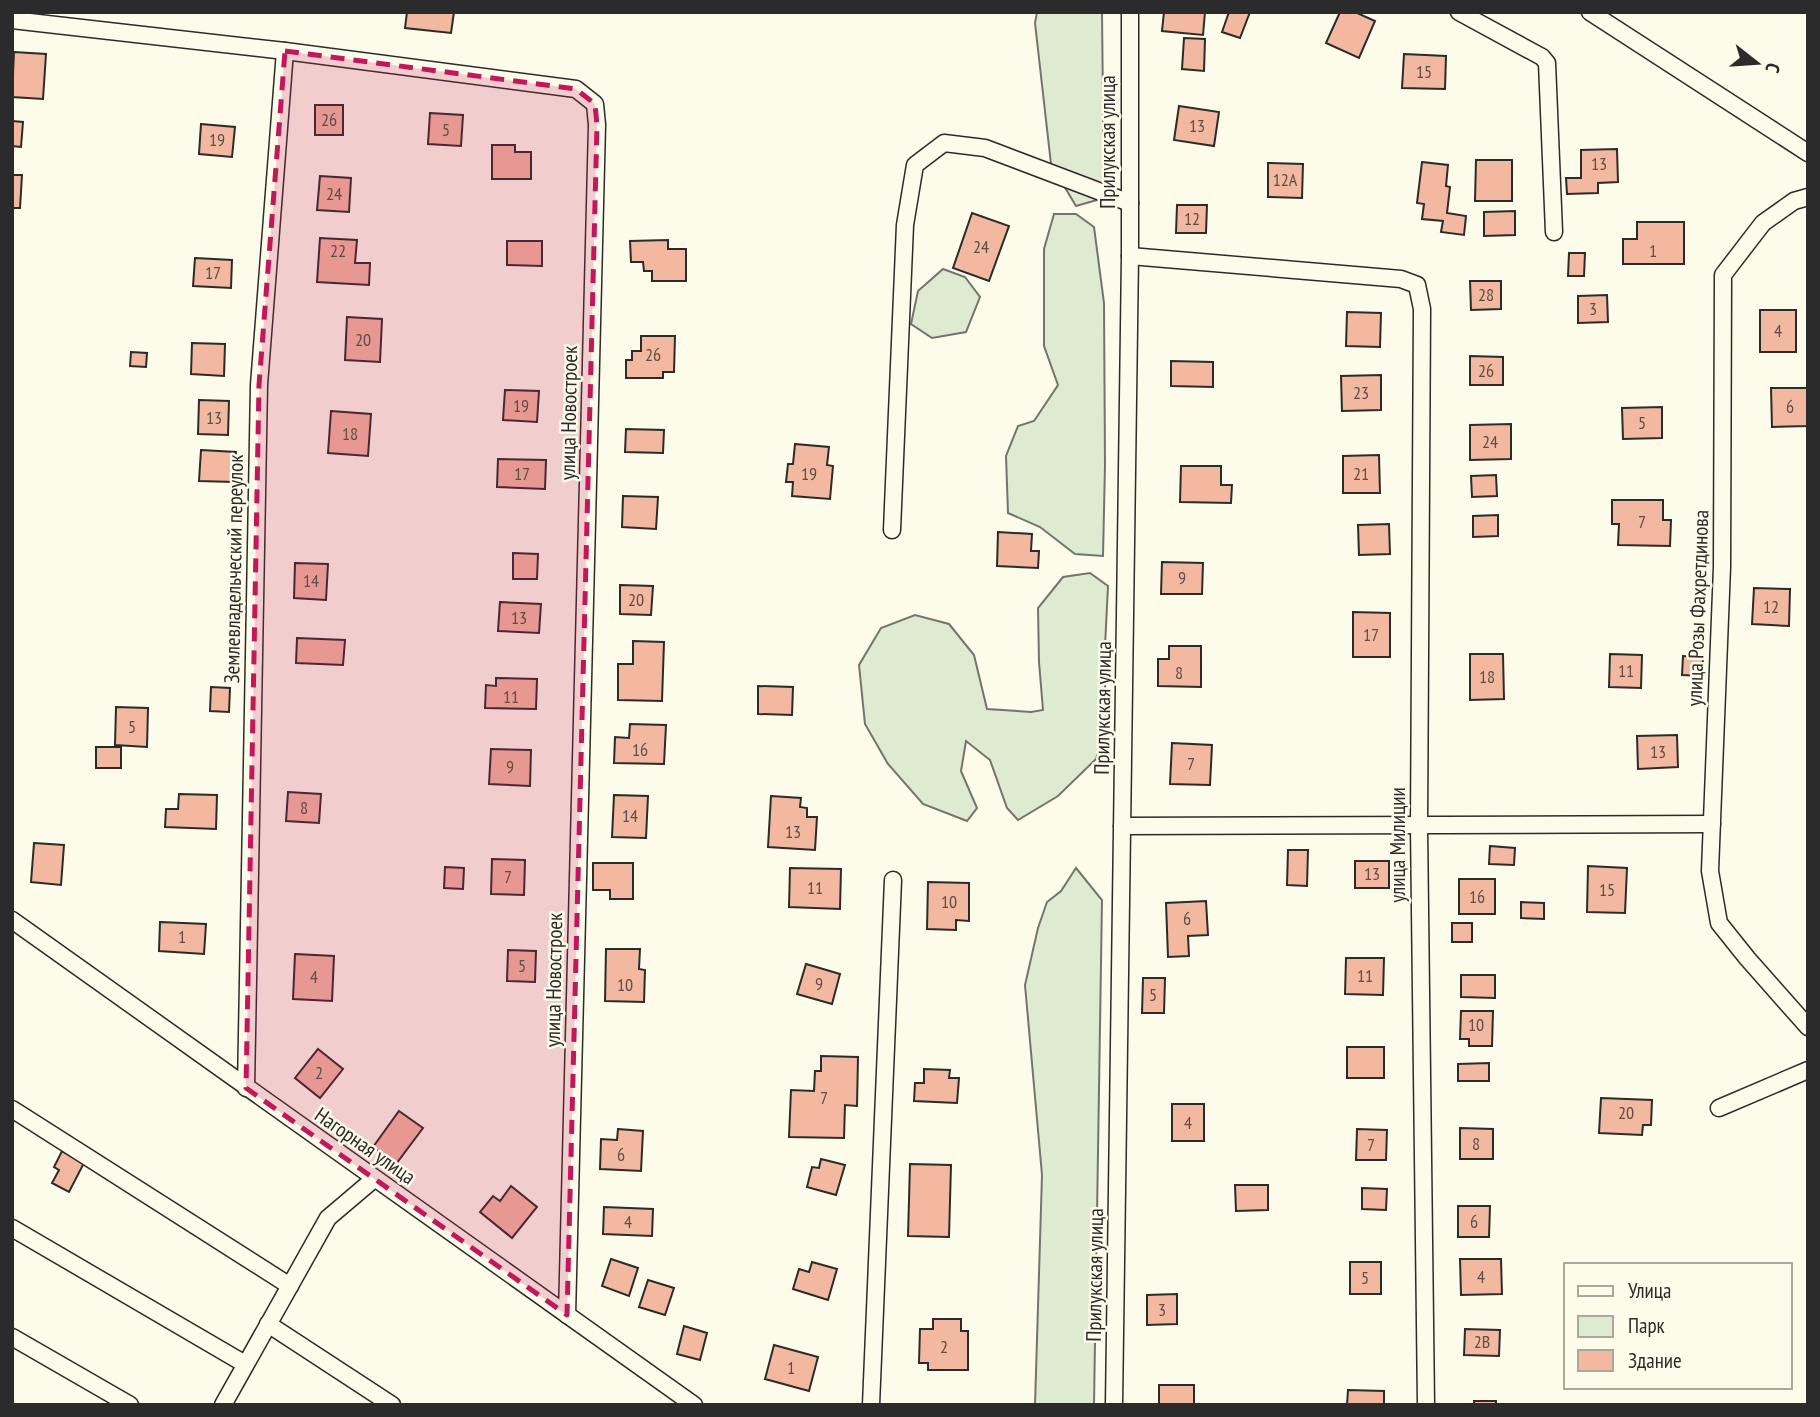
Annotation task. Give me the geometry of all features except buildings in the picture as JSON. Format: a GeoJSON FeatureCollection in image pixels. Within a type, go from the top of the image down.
{"type":"FeatureCollection","features":[{"type":"Feature","properties":{"kind":"street","name":"Прилукская улица"},"geometry":{"type":"LineString","coordinates":[[1114,1405],[1130,256],[1130,12]]}},
{"type":"Feature","properties":{"kind":"street"},"geometry":{"type":"LineString","coordinates":[[1459,12],[1542,57],[1548,63],[1554,232]]}},
{"type":"Feature","properties":{"kind":"street"},"geometry":{"type":"LineString","coordinates":[[1590,12],[1808,153]]}},
{"type":"Feature","properties":{"kind":"street","name":"улица Новостроек"},"geometry":{"type":"LineString","coordinates":[[12,20],[285,51],[576,89],[594,104],[597,125],[567,1315]]}},
{"type":"Feature","properties":{"kind":"street","name":"Землевладельческий переулок"},"geometry":{"type":"LineString","coordinates":[[246,1088],[259,385],[285,51]]}},
{"type":"Feature","properties":{"kind":"street"},"geometry":{"type":"LineString","coordinates":[[892,530],[905,225],[915,165],[944,143],[985,148],[1130,203]]}},
{"type":"Feature","properties":{"kind":"street","name":"улица Розы Фахретдинова"},"geometry":{"type":"LineString","coordinates":[[1808,197],[1794,201],[1763,223],[1723,275],[1722,567],[1710,871],[1719,923],[1808,1027]]}},
{"type":"Feature","properties":{"kind":"street","name":"улица Милиции"},"geometry":{"type":"LineString","coordinates":[[1130,256],[1401,279],[1417,285],[1422,309],[1419,825],[1426,1405]]}},
{"type":"Feature","properties":{"kind":"street"},"geometry":{"type":"LineString","coordinates":[[1122,826],[1712,824]]}},
{"type":"Feature","properties":{"kind":"street"},"geometry":{"type":"LineString","coordinates":[[871,1405],[893,880]]}},
{"type":"Feature","properties":{"kind":"street","name":"Нагорная улица"},"geometry":{"type":"LineString","coordinates":[[12,920],[694,1405]]}},
{"type":"Feature","properties":{"kind":"street"},"geometry":{"type":"LineString","coordinates":[[1719,1108],[1808,1070]]}},
{"type":"Feature","properties":{"kind":"street"},"geometry":{"type":"LineString","coordinates":[[12,1109],[289,1286]]}},
{"type":"Feature","properties":{"kind":"street"},"geometry":{"type":"LineString","coordinates":[[223,1405],[328,1218],[374,1179]]}},
{"type":"Feature","properties":{"kind":"street"},"geometry":{"type":"LineString","coordinates":[[12,1228],[245,1364]]}},
{"type":"Feature","properties":{"kind":"street"},"geometry":{"type":"LineString","coordinates":[[268,1324],[392,1405]]}},
{"type":"Feature","properties":{"kind":"street"},"geometry":{"type":"LineString","coordinates":[[12,1337],[130,1405]]}},
{"type":"Feature","properties":{"kind":"highlighted area"},"geometry":{"type":"Polygon","coordinates":[[[285,51],[576,89],[595,104],[597,125],[567,1315],[246,1088],[259,385],[285,51]]]}},
{"type":"Feature","properties":{"kind":"green space"},"geometry":{"type":"Polygon","coordinates":[[[1037,12],[1102,12],[1104,198],[1076,206],[1051,164],[1035,23],[1037,12]]]}},
{"type":"Feature","properties":{"kind":"green space"},"geometry":{"type":"Polygon","coordinates":[[[1054,214],[1076,214],[1094,227],[1104,303],[1103,556],[1075,554],[1040,527],[1008,513],[1006,456],[1018,426],[1034,421],[1058,385],[1044,346],[1044,249],[1054,214]]]}},
{"type":"Feature","properties":{"kind":"green space"},"geometry":{"type":"Polygon","coordinates":[[[943,269],[965,277],[980,297],[966,332],[932,338],[911,324],[918,291],[943,269]]]}},
{"type":"Feature","properties":{"kind":"green space"},"geometry":{"type":"Polygon","coordinates":[[[1090,573],[1108,586],[1104,667],[1107,724],[1096,759],[1058,796],[1018,820],[1007,808],[990,760],[966,741],[961,771],[977,808],[967,821],[923,804],[888,764],[865,724],[859,665],[881,628],[915,615],[949,624],[974,655],[987,709],[1031,712],[1043,710],[1038,608],[1063,577],[1090,573]]]}},
{"type":"Feature","properties":{"kind":"green space"},"geometry":{"type":"Polygon","coordinates":[[[1076,868],[1102,900],[1094,1405],[1035,1405],[1042,1175],[1025,985],[1047,902],[1061,891],[1076,868]]]}}]}
